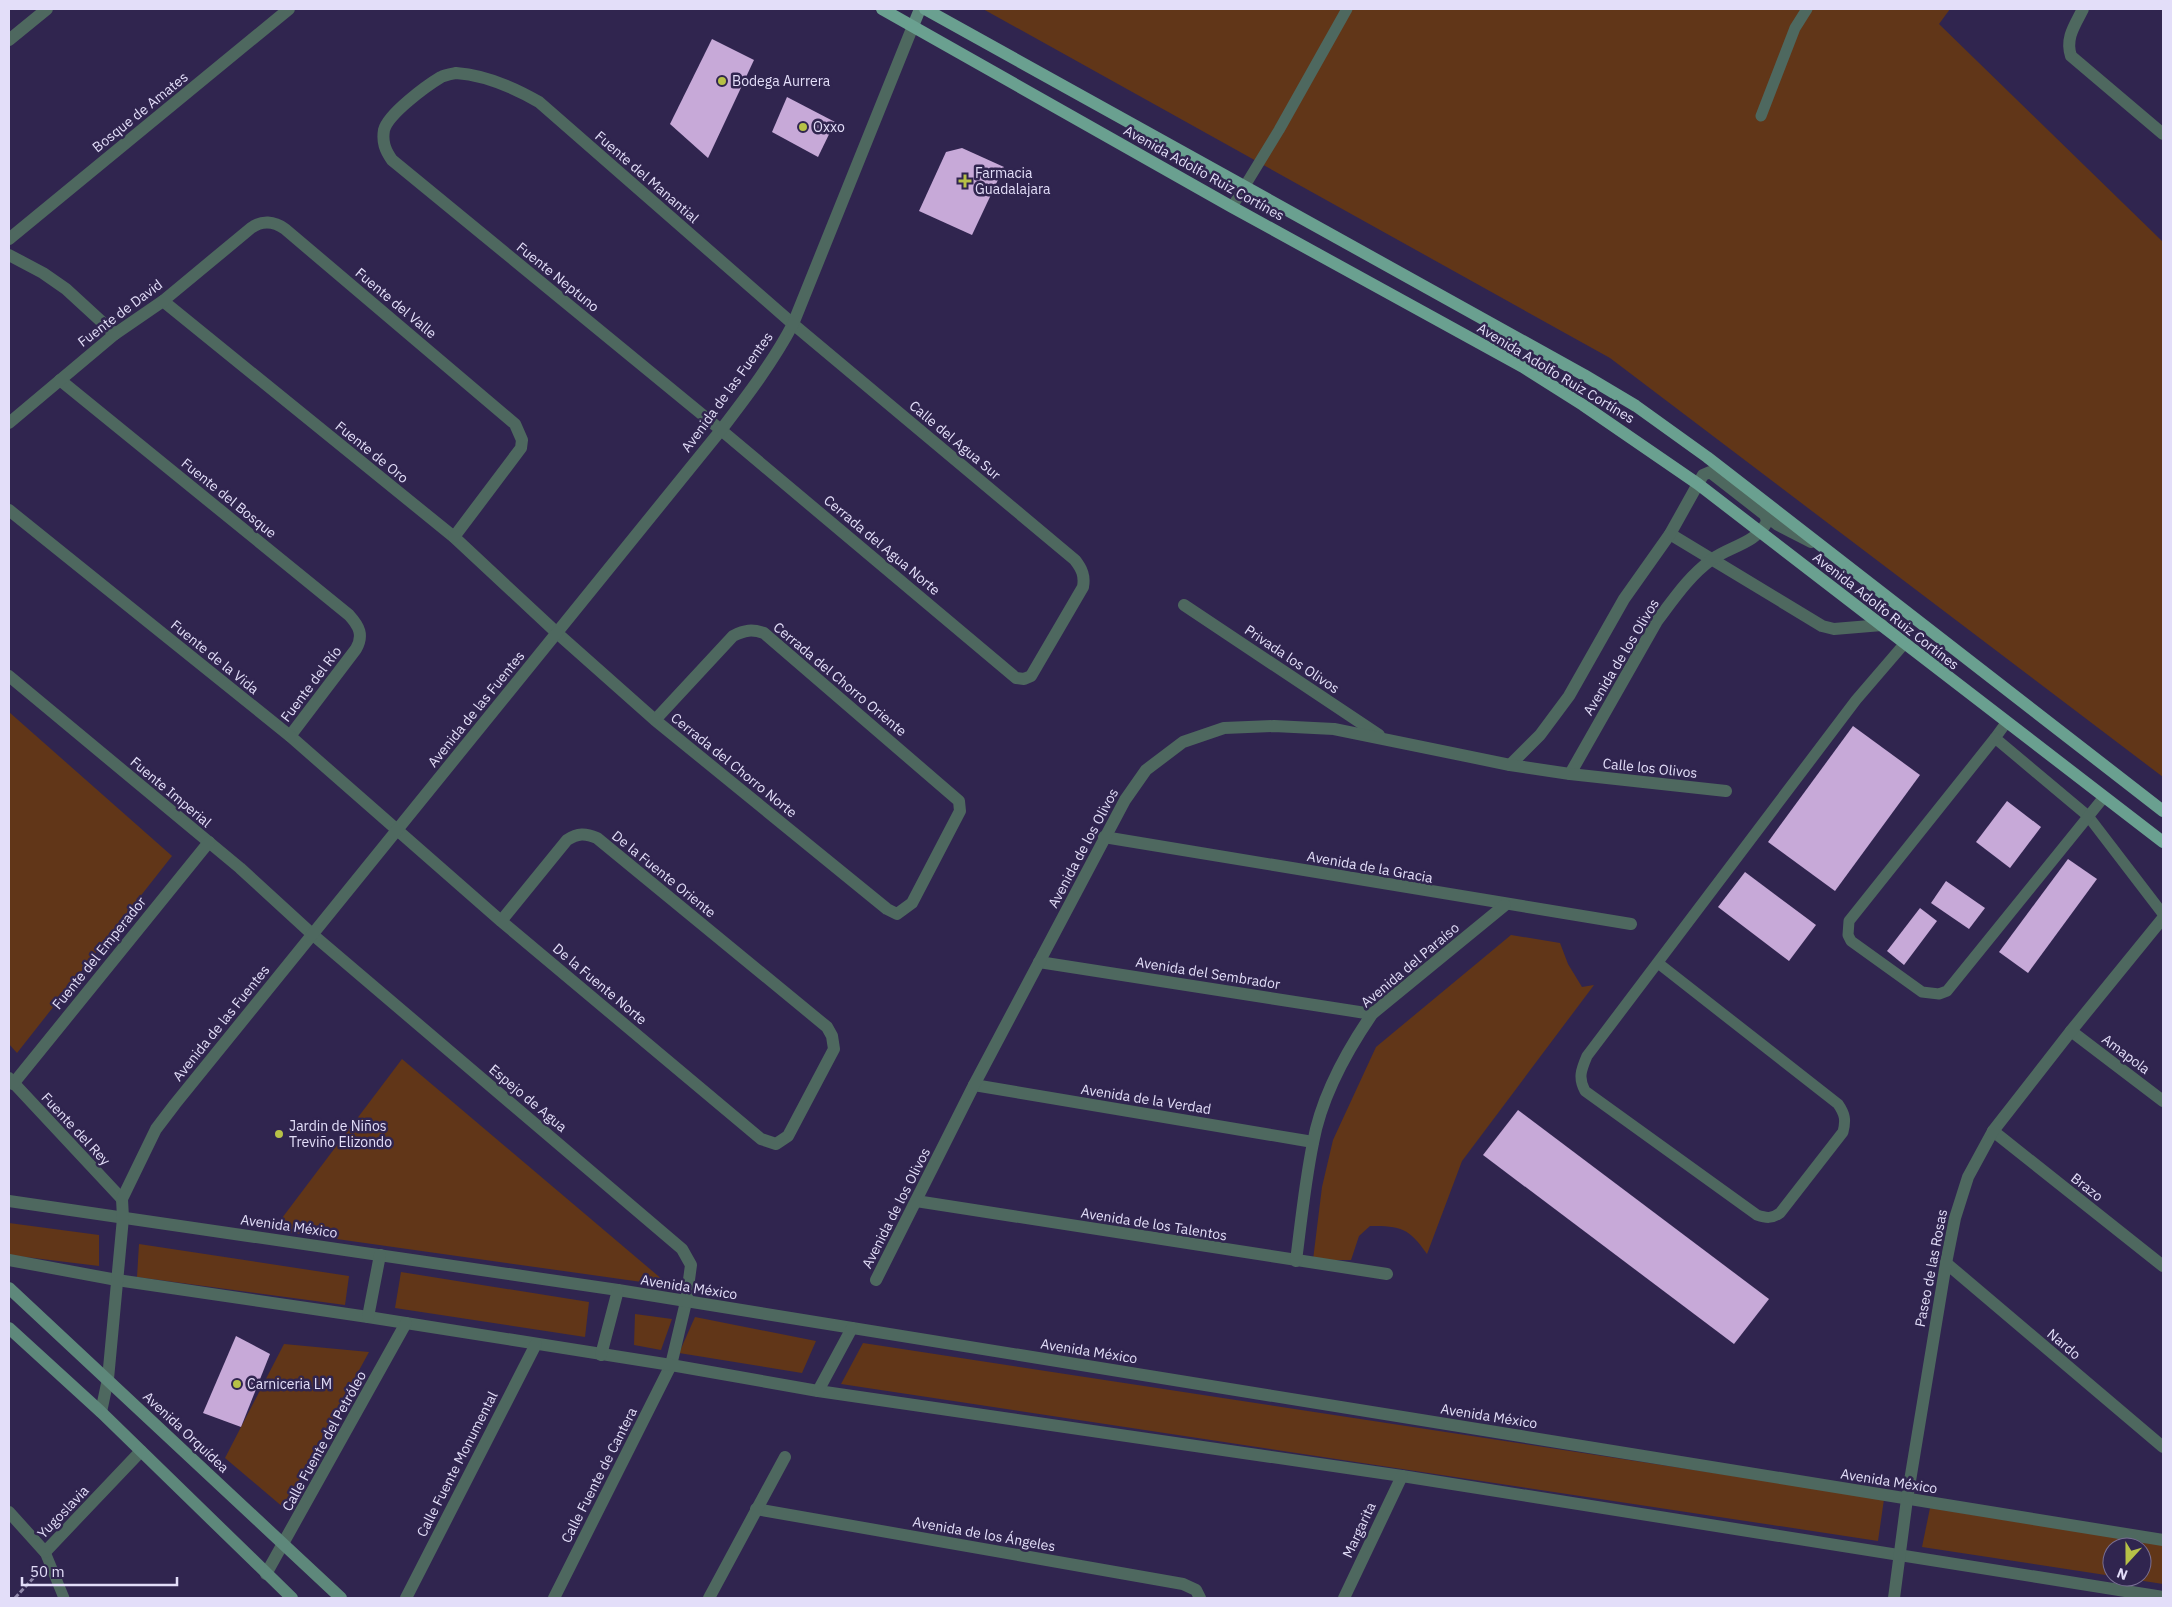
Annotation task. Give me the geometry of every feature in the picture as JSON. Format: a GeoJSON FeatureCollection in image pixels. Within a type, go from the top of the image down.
{"type":"FeatureCollection","features":[{"type":"Feature","properties":{"kind":"main road","name":"Avenida Adolfo Ruiz Cortínes"},"geometry":{"type":"LineString","coordinates":[[882,9],[1232,207],[1523,367],[1626,433],[1698,484],[1760,534],[1882,625],[2006,723],[2163,842]]}},
{"type":"Feature","properties":{"kind":"main road"},"geometry":{"type":"LineString","coordinates":[[924,9],[1636,406],[1758,496],[2163,811]]}},
{"type":"Feature","properties":{"kind":"street"},"geometry":{"type":"LineString","coordinates":[[9,40],[47,9]]}},
{"type":"Feature","properties":{"kind":"street","name":"Bosque de Amates"},"geometry":{"type":"LineString","coordinates":[[9,239],[289,9]]}},
{"type":"Feature","properties":{"kind":"street"},"geometry":{"type":"LineString","coordinates":[[913,26],[920,9]]}},
{"type":"Feature","properties":{"kind":"street"},"geometry":{"type":"LineString","coordinates":[[2083,9],[2069,38],[2068,48],[2071,56],[2163,134]]}},
{"type":"Feature","properties":{"kind":"street","name":"Avenida de las Fuentes"},"geometry":{"type":"LineString","coordinates":[[101,1412],[108,1379],[123,1218],[122,1199],[156,1129],[722,430],[779,350],[792,324],[913,26]]}},
{"type":"Feature","properties":{"kind":"street","name":"Fuente del Manantial"},"geometry":{"type":"LineString","coordinates":[[383,142],[384,129],[390,118],[443,76],[456,73],[469,74],[518,90],[539,102],[792,324]]}},
{"type":"Feature","properties":{"kind":"street","name":"Fuente Neptuno"},"geometry":{"type":"LineString","coordinates":[[383,142],[389,155],[400,167],[722,430]]}},
{"type":"Feature","properties":{"kind":"street","name":"Fuente del Valle"},"geometry":{"type":"LineString","coordinates":[[251,228],[263,223],[272,222],[285,229],[515,424],[522,440],[521,448],[454,538]]}},
{"type":"Feature","properties":{"kind":"street","name":"Fuente de David"},"geometry":{"type":"LineString","coordinates":[[9,423],[115,334],[163,301],[251,228]]}},
{"type":"Feature","properties":{"kind":"street"},"geometry":{"type":"LineString","coordinates":[[9,255],[43,273],[66,289],[115,334]]}},
{"type":"Feature","properties":{"kind":"street","name":"Fuente de Oro"},"geometry":{"type":"LineString","coordinates":[[163,301],[454,538],[557,633]]}},
{"type":"Feature","properties":{"kind":"street","name":"Calle del Agua Sur"},"geometry":{"type":"LineString","coordinates":[[792,324],[1075,560],[1082,569],[1085,579],[1083,587],[1031,676],[1024,679]]}},
{"type":"Feature","properties":{"kind":"street","name":"Fuente del Bosque"},"geometry":{"type":"LineString","coordinates":[[60,380],[349,615],[358,624],[361,635],[356,649]]}},
{"type":"Feature","properties":{"kind":"street","name":"Cerrada del Agua Norte"},"geometry":{"type":"LineString","coordinates":[[722,430],[1016,678],[1024,679]]}},
{"type":"Feature","properties":{"kind":"street"},"geometry":{"type":"LineString","coordinates":[[1698,484],[1703,475],[1710,472],[1778,525],[1814,544],[1859,574]]}},
{"type":"Feature","properties":{"kind":"street","name":"Avenida de los Olivos"},"geometry":{"type":"LineString","coordinates":[[1510,765],[1540,735],[1569,696],[1624,599],[1670,534],[1698,484]]}},
{"type":"Feature","properties":{"kind":"street"},"geometry":{"type":"LineString","coordinates":[[1758,496],[1767,522],[1760,534]]}},
{"type":"Feature","properties":{"kind":"street","name":"Fuente de la Vida"},"geometry":{"type":"LineString","coordinates":[[9,510],[290,736],[398,830]]}},
{"type":"Feature","properties":{"kind":"street"},"geometry":{"type":"LineString","coordinates":[[1670,534],[1822,626],[1834,629],[1882,625]]}},
{"type":"Feature","properties":{"kind":"street","name":"Avenida de los Olivos"},"geometry":{"type":"LineString","coordinates":[[876,1280],[974,1086],[1104,837],[1125,800],[1146,770],[1183,742],[1224,728],[1274,726],[1334,729],[1510,765],[1570,774],[1657,622],[1691,579],[1711,560],[1760,534]]}},
{"type":"Feature","properties":{"kind":"street","name":"Privada los Olivos"},"geometry":{"type":"LineString","coordinates":[[1184,605],[1383,738]]}},
{"type":"Feature","properties":{"kind":"street","name":"Cerrada del Chorro Oriente"},"geometry":{"type":"LineString","coordinates":[[655,720],[733,636],[744,631],[755,630],[764,633],[959,801],[960,811],[912,903],[897,914]]}},
{"type":"Feature","properties":{"kind":"street","name":"Cerrada del Chorro Norte"},"geometry":{"type":"LineString","coordinates":[[557,633],[655,720],[887,909],[897,914]]}},
{"type":"Feature","properties":{"kind":"street","name":"Fuente del Río"},"geometry":{"type":"LineString","coordinates":[[290,736],[356,649]]}},
{"type":"Feature","properties":{"kind":"street","name":"Fuente Imperial"},"geometry":{"type":"LineString","coordinates":[[9,676],[276,899],[312,934]]}},
{"type":"Feature","properties":{"kind":"street","name":"Calle los Olivos"},"geometry":{"type":"LineString","coordinates":[[1570,774],[1726,792]]}},
{"type":"Feature","properties":{"kind":"street","name":"De la Fuente Norte"},"geometry":{"type":"LineString","coordinates":[[398,830],[501,921],[761,1139],[776,1144],[788,1136]]}},
{"type":"Feature","properties":{"kind":"street","name":"De la Fuente Oriente"},"geometry":{"type":"LineString","coordinates":[[501,921],[567,840],[576,834],[587,834],[597,838],[827,1027],[832,1036],[834,1049],[788,1136]]}},
{"type":"Feature","properties":{"kind":"street","name":"Avenida de la Gracia"},"geometry":{"type":"LineString","coordinates":[[1104,837],[1506,905],[1631,924]]}},
{"type":"Feature","properties":{"kind":"street","name":"Fuente del Emperador"},"geometry":{"type":"LineString","coordinates":[[11,1081],[209,842]]}},
{"type":"Feature","properties":{"kind":"street","name":"Avenida del Paraíso"},"geometry":{"type":"LineString","coordinates":[[1296,1261],[1313,1142],[1330,1092],[1345,1059],[1372,1014],[1506,905]]}},
{"type":"Feature","properties":{"kind":"street","name":"Paseo de las Rosas"},"geometry":{"type":"LineString","coordinates":[[1894,1598],[1907,1499],[1946,1263],[1955,1218],[1968,1177],[1993,1132],[2071,1031],[2163,918]]}},
{"type":"Feature","properties":{"kind":"street","name":"Espejo de Agua"},"geometry":{"type":"LineString","coordinates":[[312,934],[682,1249],[690,1265],[686,1302],[671,1365]]}},
{"type":"Feature","properties":{"kind":"street","name":"Avenida del Sembrador"},"geometry":{"type":"LineString","coordinates":[[1039,962],[1372,1014]]}},
{"type":"Feature","properties":{"kind":"street","name":"Amapola"},"geometry":{"type":"LineString","coordinates":[[2071,1031],[2163,1101]]}},
{"type":"Feature","properties":{"kind":"street","name":"Fuente del Rey"},"geometry":{"type":"LineString","coordinates":[[11,1081],[122,1199]]}},
{"type":"Feature","properties":{"kind":"street","name":"Avenida de la Verdad"},"geometry":{"type":"LineString","coordinates":[[974,1086],[1313,1142]]}},
{"type":"Feature","properties":{"kind":"street","name":"Brazo"},"geometry":{"type":"LineString","coordinates":[[1993,1132],[2163,1266]]}},
{"type":"Feature","properties":{"kind":"street","name":"Avenida México"},"geometry":{"type":"LineString","coordinates":[[9,1201],[618,1290],[2163,1540]]}},
{"type":"Feature","properties":{"kind":"street","name":"Avenida de los Talentos"},"geometry":{"type":"LineString","coordinates":[[916,1201],[1387,1274]]}},
{"type":"Feature","properties":{"kind":"street"},"geometry":{"type":"LineString","coordinates":[[368,1317],[380,1255]]}},
{"type":"Feature","properties":{"kind":"street"},"geometry":{"type":"LineString","coordinates":[[9,1260],[117,1280],[406,1323],[671,1365],[818,1391],[1402,1476],[2163,1597]]}},
{"type":"Feature","properties":{"kind":"street","name":"Nardo"},"geometry":{"type":"LineString","coordinates":[[1946,1263],[2163,1447]]}},
{"type":"Feature","properties":{"kind":"street","name":"Avenida Orquídea"},"geometry":{"type":"LineString","coordinates":[[9,1288],[341,1598]]}},
{"type":"Feature","properties":{"kind":"street"},"geometry":{"type":"LineString","coordinates":[[601,1355],[618,1290]]}},
{"type":"Feature","properties":{"kind":"street","name":"Calle Fuente del Petróleo"},"geometry":{"type":"LineString","coordinates":[[266,1574],[406,1323]]}},
{"type":"Feature","properties":{"kind":"street"},"geometry":{"type":"LineString","coordinates":[[9,1328],[101,1412],[292,1598]]}},
{"type":"Feature","properties":{"kind":"street"},"geometry":{"type":"LineString","coordinates":[[818,1391],[852,1328]]}},
{"type":"Feature","properties":{"kind":"street","name":"Calle Fuente Monumental"},"geometry":{"type":"LineString","coordinates":[[406,1598],[536,1344]]}},
{"type":"Feature","properties":{"kind":"street","name":"Calle Fuente de Cantera"},"geometry":{"type":"LineString","coordinates":[[554,1598],[671,1365]]}},
{"type":"Feature","properties":{"kind":"street","name":"Yugoslavia"},"geometry":{"type":"LineString","coordinates":[[45,1552],[141,1451]]}},
{"type":"Feature","properties":{"kind":"street"},"geometry":{"type":"LineString","coordinates":[[709,1598],[785,1456]]}},
{"type":"Feature","properties":{"kind":"street","name":"Margarita"},"geometry":{"type":"LineString","coordinates":[[1344,1598],[1402,1476]]}},
{"type":"Feature","properties":{"kind":"street","name":"Avenida de los Ángeles"},"geometry":{"type":"LineString","coordinates":[[756,1509],[1183,1584],[1196,1590],[1200,1598]]}},
{"type":"Feature","properties":{"kind":"street"},"geometry":{"type":"LineString","coordinates":[[9,1512],[45,1552]]}},
{"type":"Feature","properties":{"kind":"lane"},"geometry":{"type":"LineString","coordinates":[[1232,207],[1279,130],[1348,9]]}},
{"type":"Feature","properties":{"kind":"lane"},"geometry":{"type":"LineString","coordinates":[[1761,116],[1795,28],[1808,9]]}},
{"type":"Feature","properties":{"kind":"lane"},"geometry":{"type":"LineString","coordinates":[[1658,963],[1838,1104],[1844,1112],[1843,1132],[1780,1212],[1774,1217],[1766,1218],[1757,1215],[1585,1091],[1580,1082],[1580,1070],[1587,1056],[1856,700],[1904,643]]}},
{"type":"Feature","properties":{"kind":"lane"},"geometry":{"type":"LineString","coordinates":[[2006,723],[1849,921],[1847,929],[1851,941],[1922,992],[1939,994],[1947,991],[2104,797]]}},
{"type":"Feature","properties":{"kind":"lane"},"geometry":{"type":"LineString","coordinates":[[1995,738],[2088,816],[2163,914]]}},
{"type":"Feature","properties":{"kind":"lane"},"geometry":{"type":"LineString","coordinates":[[45,1552],[64,1598]]}},
{"type":"Feature","properties":{"kind":"path","name":"Yugoslavia"},"geometry":{"type":"LineString","coordinates":[[15,1598],[36,1574],[45,1552]]}},
{"type":"Feature","properties":{"kind":"shaded area"},"geometry":{"type":"Polygon","coordinates":[[[983,9],[1950,9],[1939,24],[2163,242],[2163,777],[1610,358],[983,9]]]}},
{"type":"Feature","properties":{"kind":"shaded area"},"geometry":{"type":"Polygon","coordinates":[[[9,712],[172,856],[17,1053],[9,1044],[9,712]]]}},
{"type":"Feature","properties":{"kind":"shaded area"},"geometry":{"type":"Polygon","coordinates":[[[1511,935],[1560,943],[1568,964],[1582,987],[1594,985],[1462,1161],[1427,1254],[1415,1239],[1403,1230],[1370,1226],[1359,1236],[1351,1260],[1313,1260],[1322,1187],[1333,1140],[1376,1047],[1511,935]]]}},
{"type":"Feature","properties":{"kind":"shaded area"},"geometry":{"type":"Polygon","coordinates":[[[402,1059],[670,1286],[273,1230],[402,1059]]]}},
{"type":"Feature","properties":{"kind":"shaded area"},"geometry":{"type":"Polygon","coordinates":[[[9,1223],[99,1235],[99,1266],[9,1255],[9,1223]]]}},
{"type":"Feature","properties":{"kind":"shaded area"},"geometry":{"type":"Polygon","coordinates":[[[139,1244],[349,1276],[345,1305],[137,1277],[139,1244]]]}},
{"type":"Feature","properties":{"kind":"shaded area"},"geometry":{"type":"Polygon","coordinates":[[[401,1272],[589,1302],[585,1337],[395,1308],[401,1272]]]}},
{"type":"Feature","properties":{"kind":"shaded area"},"geometry":{"type":"Polygon","coordinates":[[[635,1314],[672,1319],[661,1350],[634,1345],[635,1314]]]}},
{"type":"Feature","properties":{"kind":"shaded area"},"geometry":{"type":"Polygon","coordinates":[[[695,1317],[816,1341],[802,1373],[679,1353],[695,1317]]]}},
{"type":"Feature","properties":{"kind":"shaded area"},"geometry":{"type":"Polygon","coordinates":[[[863,1343],[1884,1499],[1878,1541],[841,1384],[863,1343]]]}},
{"type":"Feature","properties":{"kind":"shaded area"},"geometry":{"type":"Polygon","coordinates":[[[284,1344],[369,1352],[284,1508],[225,1458],[284,1344]]]}},
{"type":"Feature","properties":{"kind":"shaded area"},"geometry":{"type":"Polygon","coordinates":[[[1930,1508],[2113,1537],[2102,1537],[2102,1574],[1922,1547],[1930,1508]]]}},
{"type":"Feature","properties":{"kind":"shaded area"},"geometry":{"type":"Polygon","coordinates":[[[2152,1543],[2163,1545],[2163,1584],[2152,1582],[2152,1543]]]}},
{"type":"Feature","properties":{"kind":"building"},"geometry":{"type":"Polygon","coordinates":[[[712,39],[754,60],[708,158],[670,124],[712,39]]]}},
{"type":"Feature","properties":{"kind":"building","name":"Oxxo"},"geometry":{"type":"Polygon","coordinates":[[[787,97],[835,122],[818,157],[772,132],[787,97]]]}},
{"type":"Feature","properties":{"kind":"building"},"geometry":{"type":"Polygon","coordinates":[[[962,148],[1004,167],[972,235],[919,211],[946,152],[962,148]]]}},
{"type":"Feature","properties":{"kind":"building"},"geometry":{"type":"Polygon","coordinates":[[[1853,726],[1920,775],[1835,891],[1768,842],[1853,726]]]}},
{"type":"Feature","properties":{"kind":"building"},"geometry":{"type":"Polygon","coordinates":[[[2007,801],[2041,827],[2010,868],[1976,842],[2007,801]]]}},
{"type":"Feature","properties":{"kind":"building"},"geometry":{"type":"Polygon","coordinates":[[[2068,859],[2097,879],[2028,973],[1999,952],[2068,859]]]}},
{"type":"Feature","properties":{"kind":"building"},"geometry":{"type":"Polygon","coordinates":[[[1745,872],[1816,925],[1789,961],[1718,907],[1745,872]]]}},
{"type":"Feature","properties":{"kind":"building"},"geometry":{"type":"Polygon","coordinates":[[[1946,881],[1985,908],[1969,929],[1931,903],[1946,881]]]}},
{"type":"Feature","properties":{"kind":"building"},"geometry":{"type":"Polygon","coordinates":[[[1920,908],[1937,921],[1904,965],[1887,951],[1920,908]]]}},
{"type":"Feature","properties":{"kind":"building"},"geometry":{"type":"Polygon","coordinates":[[[1518,1110],[1769,1299],[1734,1344],[1483,1155],[1518,1110]]]}},
{"type":"Feature","properties":{"kind":"building","name":"Carniceria LM"},"geometry":{"type":"Polygon","coordinates":[[[236,1336],[270,1354],[241,1427],[203,1413],[236,1336]]]}},
{"type":"Feature","properties":{"kind":"place","name":"Bodega Aurrera"},"geometry":{"type":"Point","coordinates":[722,81]}},
{"type":"Feature","properties":{"kind":"place","name":"Oxxo"},"geometry":{"type":"Point","coordinates":[803,127]}},
{"type":"Feature","properties":{"kind":"place","name":"Farmacia Guadalajara"},"geometry":{"type":"Point","coordinates":[965,181]}},
{"type":"Feature","properties":{"kind":"place","name":"Jardin de Niños Treviño Elizondo"},"geometry":{"type":"Point","coordinates":[279,1134]}},
{"type":"Feature","properties":{"kind":"place","name":"Carniceria LM"},"geometry":{"type":"Point","coordinates":[237,1384]}}]}
